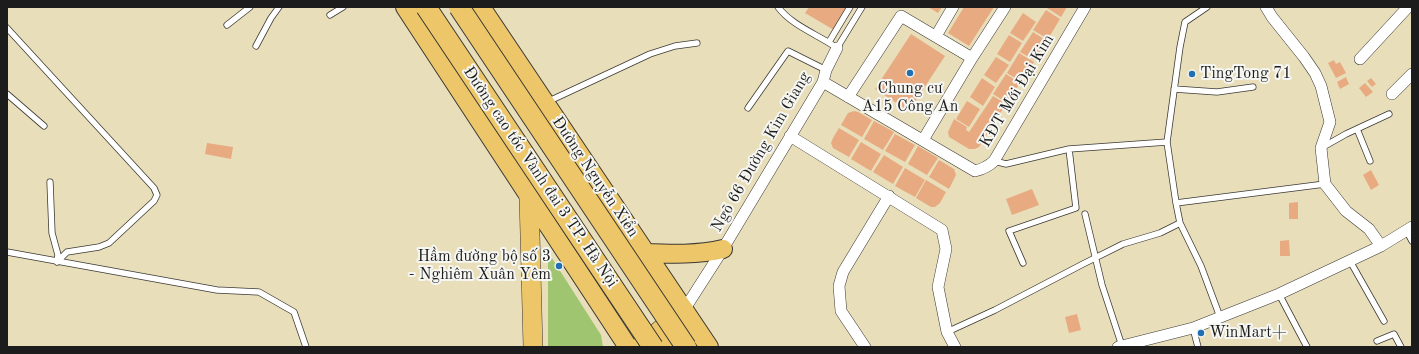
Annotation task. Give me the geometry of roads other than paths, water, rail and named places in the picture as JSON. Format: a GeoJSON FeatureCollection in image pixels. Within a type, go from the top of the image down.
{"type":"FeatureCollection","features":[{"type":"Feature","properties":{"kind":"highway","name":"Đường cao tốc Vành đai 3 TP. Hà Nội"},"geometry":{"type":"LineString","coordinates":[[426,7],[653,347]]}},
{"type":"Feature","properties":{"kind":"highway","name":"Đường cao tốc Vành đai 3 TP. Hà Nội"},"geometry":{"type":"LineString","coordinates":[[459,7],[686,347]]}},
{"type":"Feature","properties":{"kind":"highway"},"geometry":{"type":"LineString","coordinates":[[529,197],[533,347]]}},
{"type":"Feature","properties":{"kind":"highway"},"geometry":{"type":"LineString","coordinates":[[640,347],[684,310]]}},
{"type":"Feature","properties":{"kind":"highway"},"geometry":{"type":"LineString","coordinates":[[670,347],[684,310]]}},
{"type":"Feature","properties":{"kind":"main road"},"geometry":{"type":"LineString","coordinates":[[405,7],[628,347]]}},
{"type":"Feature","properties":{"kind":"main road"},"geometry":{"type":"LineString","coordinates":[[422,7],[471,82],[470,106]]}},
{"type":"Feature","properties":{"kind":"main road","name":"Đường Nguyễn Xiển"},"geometry":{"type":"LineString","coordinates":[[481,7],[709,347]]}},
{"type":"Feature","properties":{"kind":"main road"},"geometry":{"type":"LineString","coordinates":[[645,253],[660,254],[704,252],[723,249]]}},
{"type":"Feature","properties":{"kind":"street"},"geometry":{"type":"LineString","coordinates":[[936,36],[953,7]]}},
{"type":"Feature","properties":{"kind":"street"},"geometry":{"type":"LineString","coordinates":[[923,140],[972,58],[1005,7]]}},
{"type":"Feature","properties":{"kind":"street","name":"KĐT Mới Đại Kim"},"geometry":{"type":"LineString","coordinates":[[822,82],[975,171],[988,167],[994,161],[1085,7]]}},
{"type":"Feature","properties":{"kind":"street"},"geometry":{"type":"LineString","coordinates":[[1266,7],[1272,17],[1315,72],[1321,86],[1330,122],[1321,148],[1324,184],[1346,212],[1369,229],[1381,246]]}},
{"type":"Feature","properties":{"kind":"street"},"geometry":{"type":"LineString","coordinates":[[1360,60],[1408,7]]}},
{"type":"Feature","properties":{"kind":"street"},"geometry":{"type":"LineString","coordinates":[[848,97],[901,16],[972,58]]}},
{"type":"Feature","properties":{"kind":"street","name":"Ngõ 66 Đường Kim Giang"},"geometry":{"type":"LineString","coordinates":[[684,310],[723,249],[822,82],[833,45]]}},
{"type":"Feature","properties":{"kind":"street"},"geometry":{"type":"LineString","coordinates":[[1392,94],[1412,74]]}},
{"type":"Feature","properties":{"kind":"street"},"geometry":{"type":"LineString","coordinates":[[790,136],[942,230],[946,249],[938,287],[947,332],[955,347]]}},
{"type":"Feature","properties":{"kind":"street"},"geometry":{"type":"LineString","coordinates":[[865,347],[841,311],[838,286],[843,272],[889,196]]}},
{"type":"Feature","properties":{"kind":"street"},"geometry":{"type":"LineString","coordinates":[[1120,346],[1193,328],[1280,294],[1381,246],[1409,229]]}},
{"type":"Feature","properties":{"kind":"lane"},"geometry":{"type":"LineString","coordinates":[[228,25],[250,7]]}},
{"type":"Feature","properties":{"kind":"lane"},"geometry":{"type":"LineString","coordinates":[[256,46],[271,18],[279,7]]}},
{"type":"Feature","properties":{"kind":"lane"},"geometry":{"type":"LineString","coordinates":[[330,14],[343,7]]}},
{"type":"Feature","properties":{"kind":"lane"},"geometry":{"type":"LineString","coordinates":[[778,7],[782,12],[798,24],[833,45],[850,7]]}},
{"type":"Feature","properties":{"kind":"lane","name":"Ngõ 66 Đường Kim Giang"},"geometry":{"type":"LineString","coordinates":[[833,45],[862,7]]}},
{"type":"Feature","properties":{"kind":"lane"},"geometry":{"type":"LineString","coordinates":[[1207,7],[1185,22],[1180,47],[1167,142],[1180,223],[1201,266],[1220,317]]}},
{"type":"Feature","properties":{"kind":"lane"},"geometry":{"type":"LineString","coordinates":[[7,28],[154,188],[157,195],[154,201],[109,243],[99,247],[67,252],[57,262]]}},
{"type":"Feature","properties":{"kind":"lane"},"geometry":{"type":"LineString","coordinates":[[545,103],[650,54],[675,46],[697,43]]}},
{"type":"Feature","properties":{"kind":"lane"},"geometry":{"type":"LineString","coordinates":[[748,108],[788,52],[826,70]]}},
{"type":"Feature","properties":{"kind":"lane"},"geometry":{"type":"LineString","coordinates":[[1174,89],[1217,92],[1253,87]]}},
{"type":"Feature","properties":{"kind":"lane"},"geometry":{"type":"LineString","coordinates":[[7,94],[44,126]]}},
{"type":"Feature","properties":{"kind":"lane"},"geometry":{"type":"LineString","coordinates":[[1321,148],[1389,114]]}},
{"type":"Feature","properties":{"kind":"lane"},"geometry":{"type":"LineString","coordinates":[[1357,129],[1370,161]]}},
{"type":"Feature","properties":{"kind":"lane"},"geometry":{"type":"LineString","coordinates":[[994,161],[1006,164],[1069,149],[1167,142]]}},
{"type":"Feature","properties":{"kind":"lane"},"geometry":{"type":"LineString","coordinates":[[1023,263],[1009,230],[1076,208],[1069,149]]}},
{"type":"Feature","properties":{"kind":"lane"},"geometry":{"type":"LineString","coordinates":[[50,182],[52,233],[58,255],[57,262]]}},
{"type":"Feature","properties":{"kind":"lane"},"geometry":{"type":"LineString","coordinates":[[1176,204],[1324,184]]}},
{"type":"Feature","properties":{"kind":"lane"},"geometry":{"type":"LineString","coordinates":[[1085,214],[1102,285],[1120,346]]}},
{"type":"Feature","properties":{"kind":"lane"},"geometry":{"type":"LineString","coordinates":[[947,332],[996,310],[1123,244],[1160,233],[1180,223]]}},
{"type":"Feature","properties":{"kind":"lane"},"geometry":{"type":"LineString","coordinates":[[1409,229],[1412,242]]}},
{"type":"Feature","properties":{"kind":"lane"},"geometry":{"type":"LineString","coordinates":[[7,252],[217,290],[259,292],[294,312],[306,347]]}},
{"type":"Feature","properties":{"kind":"lane"},"geometry":{"type":"LineString","coordinates":[[1350,260],[1384,321]]}},
{"type":"Feature","properties":{"kind":"lane"},"geometry":{"type":"LineString","coordinates":[[1280,294],[1307,347]]}},
{"type":"Feature","properties":{"kind":"lane"},"geometry":{"type":"LineString","coordinates":[[1193,328],[1198,347]]}},
{"type":"Feature","properties":{"kind":"lane"},"geometry":{"type":"LineString","coordinates":[[1377,342],[1394,334],[1401,347]]}},
{"type":"Feature","properties":{"kind":"place","name":"Chung cư A15 Công An"},"geometry":{"type":"Point","coordinates":[910,73]}},
{"type":"Feature","properties":{"kind":"place","name":"TingTong 71"},"geometry":{"type":"Point","coordinates":[1192,74]}},
{"type":"Feature","properties":{"kind":"place","name":"Hầm đường bộ số 3 - Nghiêm Xuân Yêm"},"geometry":{"type":"Point","coordinates":[559,266]}},
{"type":"Feature","properties":{"kind":"place","name":"WinMart+"},"geometry":{"type":"Point","coordinates":[1201,333]}}]}
